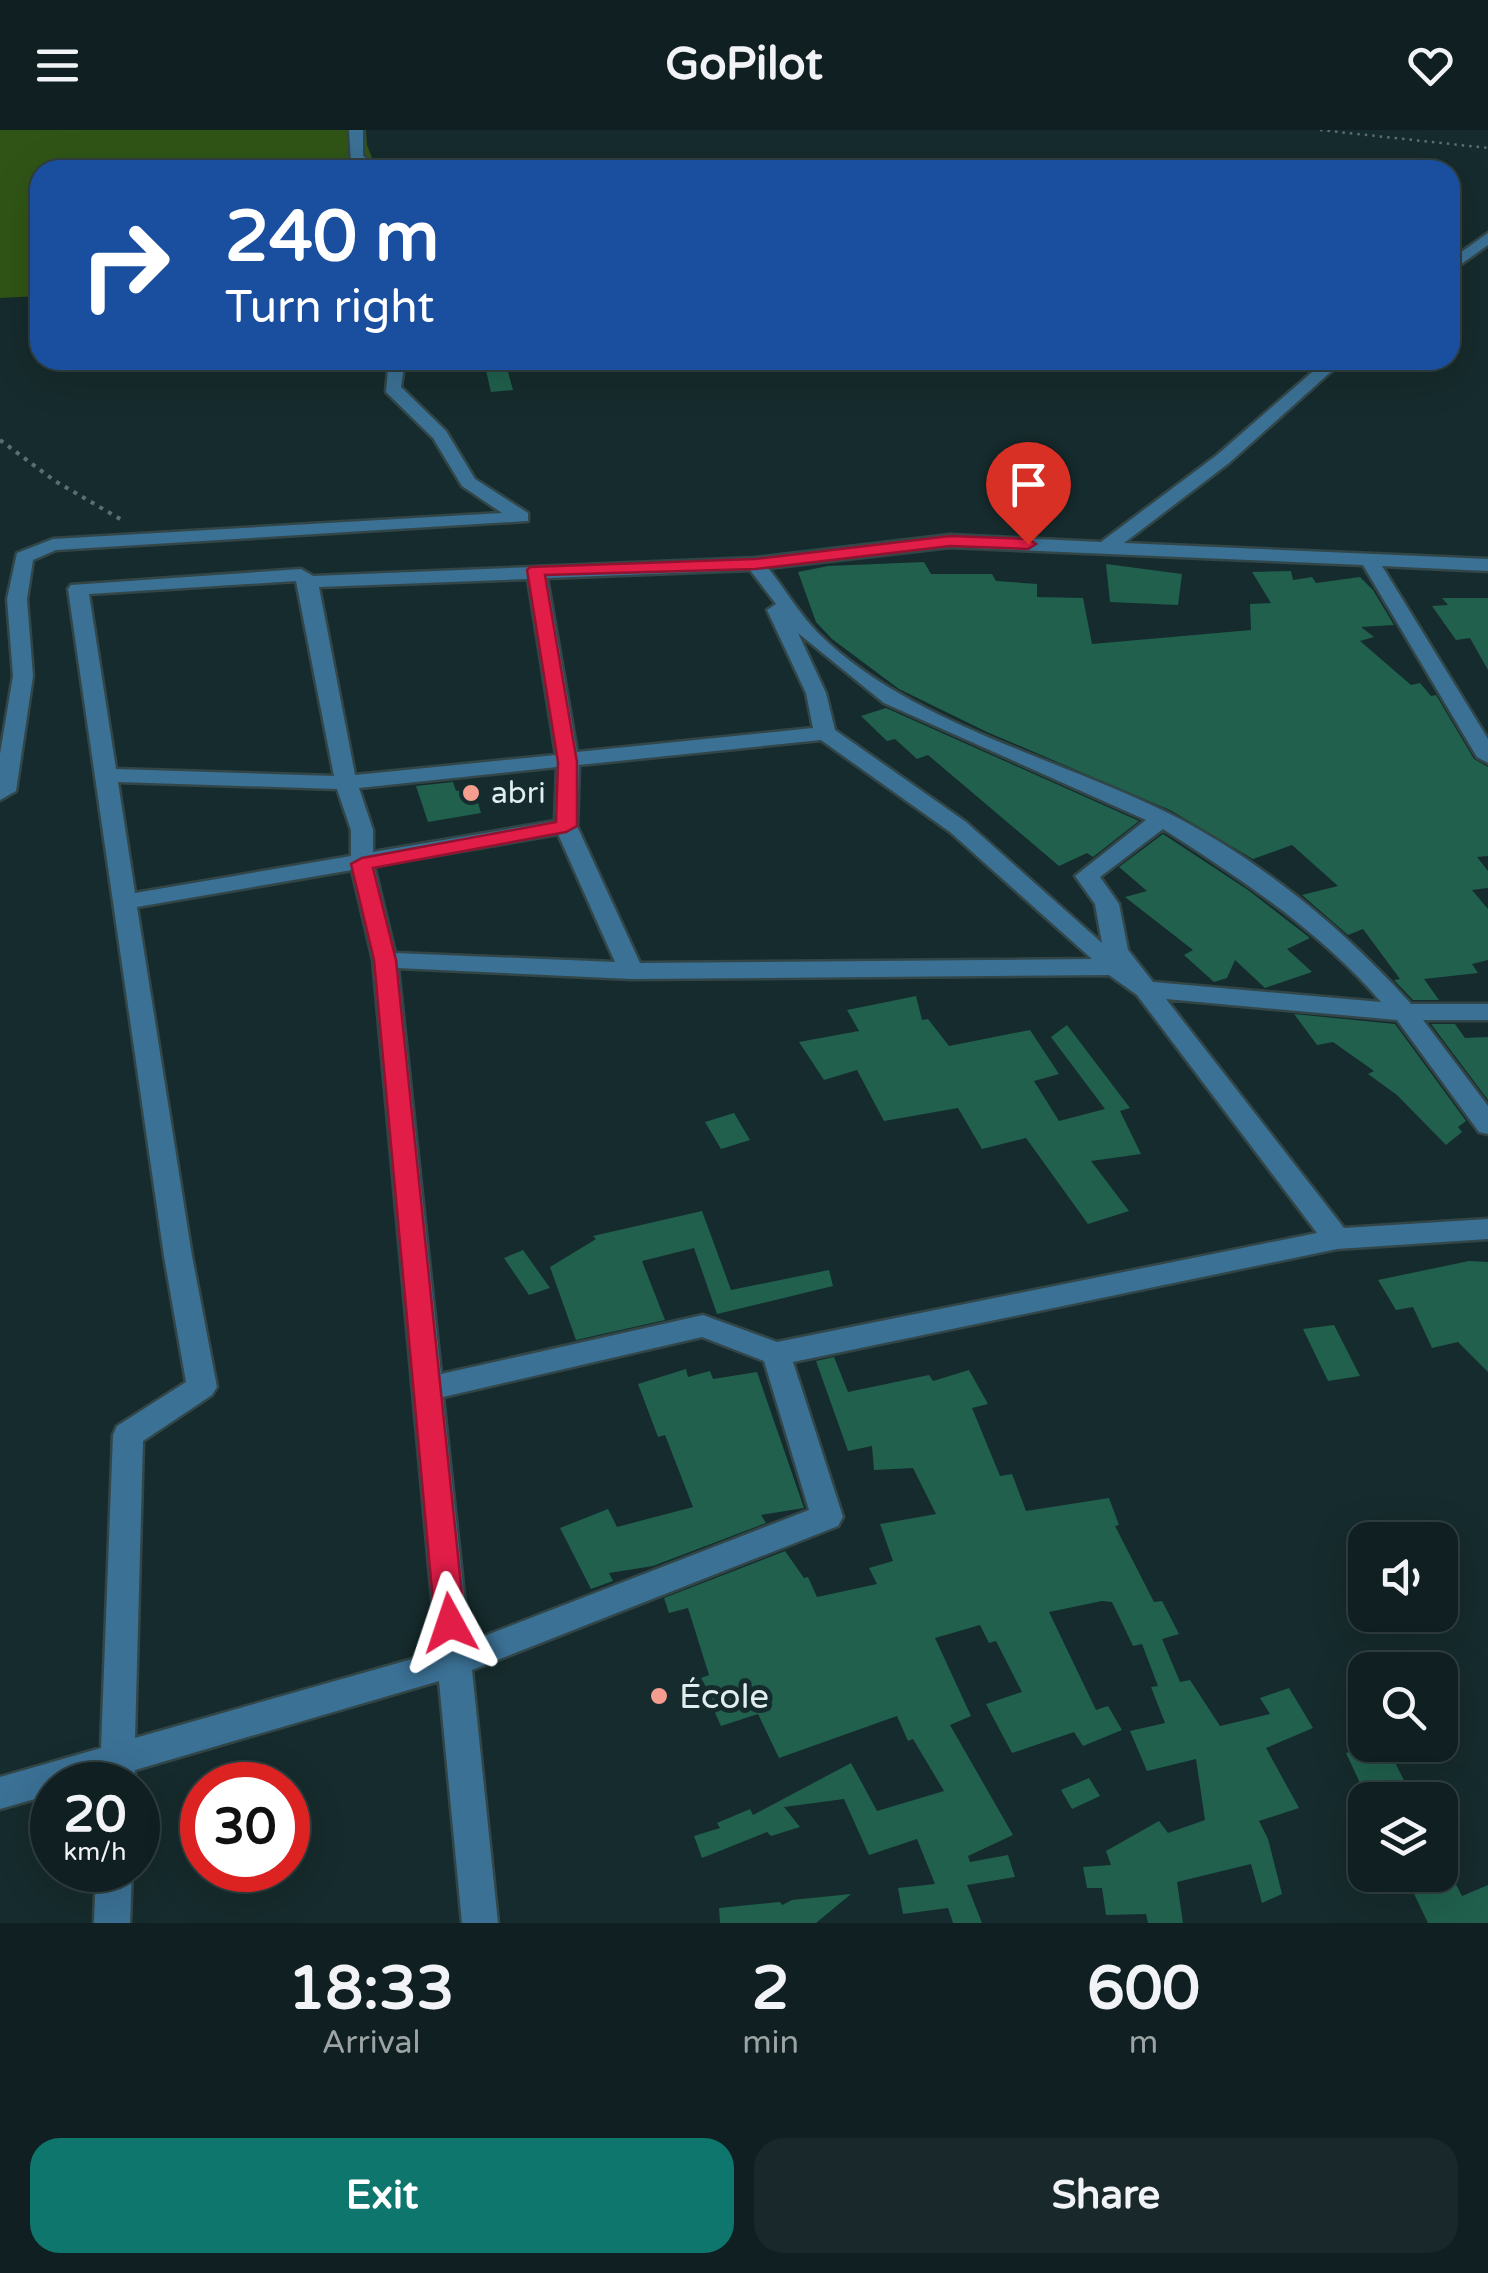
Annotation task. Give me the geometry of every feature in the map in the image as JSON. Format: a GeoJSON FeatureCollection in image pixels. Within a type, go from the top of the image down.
{"type":"FeatureCollection","features":[{"type":"Feature","properties":{"kind":"street"},"geometry":{"type":"LineString","coordinates":[[356,130],[356,158],[360,160]]}},
{"type":"Feature","properties":{"kind":"street"},"geometry":{"type":"LineString","coordinates":[[1460,259],[1488,238]]}},
{"type":"Feature","properties":{"kind":"street"},"geometry":{"type":"LineString","coordinates":[[0,793],[5,792],[23,676],[17,599],[24,557],[53,545],[521,518],[468,482],[440,434],[392,388],[395,370]]}},
{"type":"Feature","properties":{"kind":"street"},"geometry":{"type":"LineString","coordinates":[[1105,548],[1223,459],[1325,370]]}},
{"type":"Feature","properties":{"kind":"street"},"geometry":{"type":"LineString","coordinates":[[308,582],[755,564],[950,541],[1488,565]]}},
{"type":"Feature","properties":{"kind":"street"},"geometry":{"type":"LineString","coordinates":[[1369,560],[1488,757]]}},
{"type":"Feature","properties":{"kind":"street"},"geometry":{"type":"LineString","coordinates":[[755,564],[816,693],[825,733]]}},
{"type":"Feature","properties":{"kind":"street"},"geometry":{"type":"LineString","coordinates":[[755,564],[812,638],[891,700],[1162,819],[1251,875],[1361,963],[1404,1012],[1488,1125]]}},
{"type":"Feature","properties":{"kind":"street"},"geometry":{"type":"LineString","coordinates":[[536,570],[568,762],[566,826],[631,971]]}},
{"type":"Feature","properties":{"kind":"street"},"geometry":{"type":"LineString","coordinates":[[117,1762],[128,1435],[202,1386],[178,1256],[78,590],[301,574],[308,582],[346,783],[362,830],[362,864],[385,960],[480,1923]]}},
{"type":"Feature","properties":{"kind":"street"},"geometry":{"type":"LineString","coordinates":[[106,775],[346,783],[825,733],[958,827],[1143,989],[1404,1012],[1488,1012]]}},
{"type":"Feature","properties":{"kind":"street"},"geometry":{"type":"LineString","coordinates":[[1162,819],[1087,876],[1107,904],[1116,951],[1337,1240]]}},
{"type":"Feature","properties":{"kind":"street"},"geometry":{"type":"LineString","coordinates":[[126,902],[566,826]]}},
{"type":"Feature","properties":{"kind":"street"},"geometry":{"type":"LineString","coordinates":[[385,960],[631,971],[1114,967]]}},
{"type":"Feature","properties":{"kind":"street"},"geometry":{"type":"LineString","coordinates":[[428,1390],[704,1326],[776,1354],[1337,1240],[1488,1229]]}},
{"type":"Feature","properties":{"kind":"street"},"geometry":{"type":"LineString","coordinates":[[148,1762],[454,1662],[826,1516],[776,1354]]}},
{"type":"Feature","properties":{"kind":"street"},"geometry":{"type":"LineString","coordinates":[[0,1792],[30,1787]]}},
{"type":"Feature","properties":{"kind":"street"},"geometry":{"type":"LineString","coordinates":[[112,1923],[113,1892]]}},
{"type":"Feature","properties":{"kind":"path"},"geometry":{"type":"LineString","coordinates":[[1320,130],[1488,148]]}},
{"type":"Feature","properties":{"kind":"path"},"geometry":{"type":"LineString","coordinates":[[0,440],[55,481],[156,539]]}},
{"type":"Feature","properties":{"kind":"green space"},"geometry":{"type":"Polygon","coordinates":[[[0,130],[366,130],[373,160],[30,160],[30,296],[0,298],[0,130]]]}},
{"type":"Feature","properties":{"kind":"building"},"geometry":{"type":"Polygon","coordinates":[[[486,370],[507,370],[513,390],[491,392],[486,370]]]}},
{"type":"Feature","properties":{"kind":"building"},"geometry":{"type":"Polygon","coordinates":[[[924,562],[931,574],[992,574],[996,581],[1037,584],[1037,597],[1083,598],[1092,644],[1251,630],[1250,604],[1271,603],[1252,572],[1291,571],[1293,580],[1312,577],[1316,583],[1360,577],[1373,590],[1394,625],[1361,627],[1374,637],[1360,641],[1411,685],[1420,683],[1431,696],[1436,695],[1474,759],[1488,767],[1488,856],[1477,857],[1488,871],[1488,888],[1472,890],[1488,909],[1488,960],[1472,964],[1478,973],[1424,979],[1439,1000],[1413,1000],[1394,980],[1400,979],[1363,929],[1348,935],[1302,895],[1338,886],[1292,845],[1253,859],[1170,810],[987,732],[899,689],[832,639],[816,622],[798,572],[828,566],[924,562]]]}},
{"type":"Feature","properties":{"kind":"building"},"geometry":{"type":"Polygon","coordinates":[[[1106,564],[1182,574],[1178,605],[1110,602],[1106,564]]]}},
{"type":"Feature","properties":{"kind":"building"},"geometry":{"type":"Polygon","coordinates":[[[1442,598],[1488,598],[1488,670],[1470,638],[1456,640],[1432,606],[1448,605],[1442,598]]]}},
{"type":"Feature","properties":{"kind":"building"},"geometry":{"type":"Polygon","coordinates":[[[886,708],[1139,821],[1093,857],[1087,853],[1059,866],[928,755],[917,759],[895,739],[887,741],[861,716],[886,708]]]}},
{"type":"Feature","properties":{"kind":"building"},"geometry":{"type":"Polygon","coordinates":[[[453,782],[456,791],[474,789],[481,813],[428,822],[416,786],[453,782]]]}},
{"type":"Feature","properties":{"kind":"building"},"geometry":{"type":"Polygon","coordinates":[[[1163,834],[1248,890],[1310,938],[1287,949],[1312,972],[1265,988],[1235,960],[1227,978],[1214,982],[1184,955],[1193,950],[1125,897],[1147,891],[1119,867],[1163,834]]]}},
{"type":"Feature","properties":{"kind":"building"},"geometry":{"type":"Polygon","coordinates":[[[916,996],[922,1020],[928,1019],[949,1046],[1030,1030],[1059,1074],[1034,1081],[1059,1121],[1105,1109],[1051,1037],[1067,1025],[1130,1108],[1120,1111],[1141,1154],[1091,1161],[1129,1211],[1088,1224],[1026,1138],[982,1149],[958,1108],[884,1121],[857,1070],[824,1080],[799,1042],[859,1031],[847,1010],[916,996]]]}},
{"type":"Feature","properties":{"kind":"building"},"geometry":{"type":"Polygon","coordinates":[[[1294,1014],[1395,1024],[1466,1121],[1458,1127],[1462,1132],[1446,1145],[1397,1095],[1368,1074],[1374,1071],[1333,1042],[1317,1045],[1294,1014]]]}},
{"type":"Feature","properties":{"kind":"building"},"geometry":{"type":"Polygon","coordinates":[[[1431,1024],[1455,1024],[1465,1038],[1488,1037],[1488,1100],[1431,1024]]]}},
{"type":"Feature","properties":{"kind":"building"},"geometry":{"type":"Polygon","coordinates":[[[734,1113],[750,1140],[721,1149],[705,1122],[734,1113]]]}},
{"type":"Feature","properties":{"kind":"building"},"geometry":{"type":"Polygon","coordinates":[[[702,1211],[731,1290],[829,1270],[833,1286],[717,1314],[694,1248],[642,1261],[665,1320],[576,1340],[550,1267],[596,1239],[593,1236],[702,1211]]]}},
{"type":"Feature","properties":{"kind":"building"},"geometry":{"type":"Polygon","coordinates":[[[523,1250],[550,1288],[529,1295],[504,1258],[523,1250]]]}},
{"type":"Feature","properties":{"kind":"building"},"geometry":{"type":"Polygon","coordinates":[[[1469,1261],[1488,1262],[1488,1372],[1458,1342],[1432,1348],[1413,1307],[1396,1310],[1378,1280],[1469,1261]]]}},
{"type":"Feature","properties":{"kind":"building"},"geometry":{"type":"Polygon","coordinates":[[[1334,1325],[1360,1376],[1328,1381],[1303,1329],[1334,1325]]]}},
{"type":"Feature","properties":{"kind":"building"},"geometry":{"type":"Polygon","coordinates":[[[834,1357],[848,1392],[929,1375],[933,1381],[969,1370],[988,1404],[972,1408],[1000,1476],[1012,1474],[1026,1511],[1109,1498],[1119,1525],[1115,1526],[1154,1602],[1162,1601],[1179,1634],[1162,1639],[1180,1682],[1190,1680],[1220,1726],[1270,1714],[1260,1698],[1289,1688],[1313,1728],[1266,1748],[1299,1808],[1259,1821],[1268,1839],[1282,1894],[1262,1903],[1251,1864],[1177,1882],[1183,1923],[1148,1923],[1146,1914],[1106,1915],[1102,1888],[1087,1888],[1083,1867],[1111,1865],[1106,1851],[1159,1821],[1168,1833],[1205,1820],[1196,1759],[1147,1771],[1130,1731],[1165,1723],[1151,1687],[1158,1686],[1142,1644],[1133,1646],[1112,1602],[1102,1601],[1049,1612],[1096,1710],[1108,1706],[1122,1730],[1083,1746],[1074,1732],[1012,1753],[986,1704],[1022,1692],[996,1641],[989,1643],[980,1625],[935,1638],[971,1716],[950,1725],[1013,1835],[968,1856],[970,1862],[1008,1855],[1015,1877],[967,1885],[982,1923],[953,1923],[948,1908],[903,1914],[898,1888],[935,1884],[917,1839],[869,1855],[844,1799],[784,1807],[800,1827],[771,1836],[767,1832],[702,1858],[694,1836],[720,1828],[717,1823],[750,1809],[753,1815],[851,1763],[877,1811],[944,1791],[913,1739],[908,1741],[897,1716],[779,1758],[758,1714],[721,1726],[701,1678],[709,1675],[688,1608],[669,1613],[664,1598],[785,1551],[804,1578],[808,1577],[817,1597],[877,1584],[869,1568],[893,1561],[880,1524],[936,1514],[913,1468],[874,1470],[872,1446],[848,1451],[816,1361],[834,1357]]]}},
{"type":"Feature","properties":{"kind":"building"},"geometry":{"type":"Polygon","coordinates":[[[686,1369],[688,1377],[710,1371],[713,1379],[757,1372],[804,1508],[761,1515],[766,1523],[653,1566],[609,1573],[613,1581],[591,1589],[560,1528],[608,1509],[617,1527],[693,1507],[665,1435],[658,1437],[638,1384],[686,1369]]]}},
{"type":"Feature","properties":{"kind":"building"},"geometry":{"type":"Polygon","coordinates":[[[1350,1762],[1395,1762],[1405,1782],[1360,1782],[1350,1762]]]}},
{"type":"Feature","properties":{"kind":"building"},"geometry":{"type":"Polygon","coordinates":[[[1089,1778],[1100,1796],[1072,1809],[1061,1790],[1089,1778]]]}},
{"type":"Feature","properties":{"kind":"building"},"geometry":{"type":"Polygon","coordinates":[[[1488,1885],[1488,1923],[1428,1923],[1413,1892],[1458,1892],[1458,1888],[1462,1896],[1488,1885]]]}},
{"type":"Feature","properties":{"kind":"building"},"geometry":{"type":"Polygon","coordinates":[[[851,1894],[816,1923],[720,1923],[719,1908],[780,1902],[782,1905],[792,1900],[851,1894]]]}},
{"type":"Feature","properties":{"kind":"place","name":"abri"},"geometry":{"type":"Point","coordinates":[471,793]}},
{"type":"Feature","properties":{"kind":"place","name":"École"},"geometry":{"type":"Point","coordinates":[659,1696]}},
{"type":"Feature","properties":{"kind":"route"},"geometry":{"type":"LineString","coordinates":[[450,1623],[385,960],[362,864],[566,826],[568,762],[536,570],[755,564],[950,541],[1028,544]]}}]}
